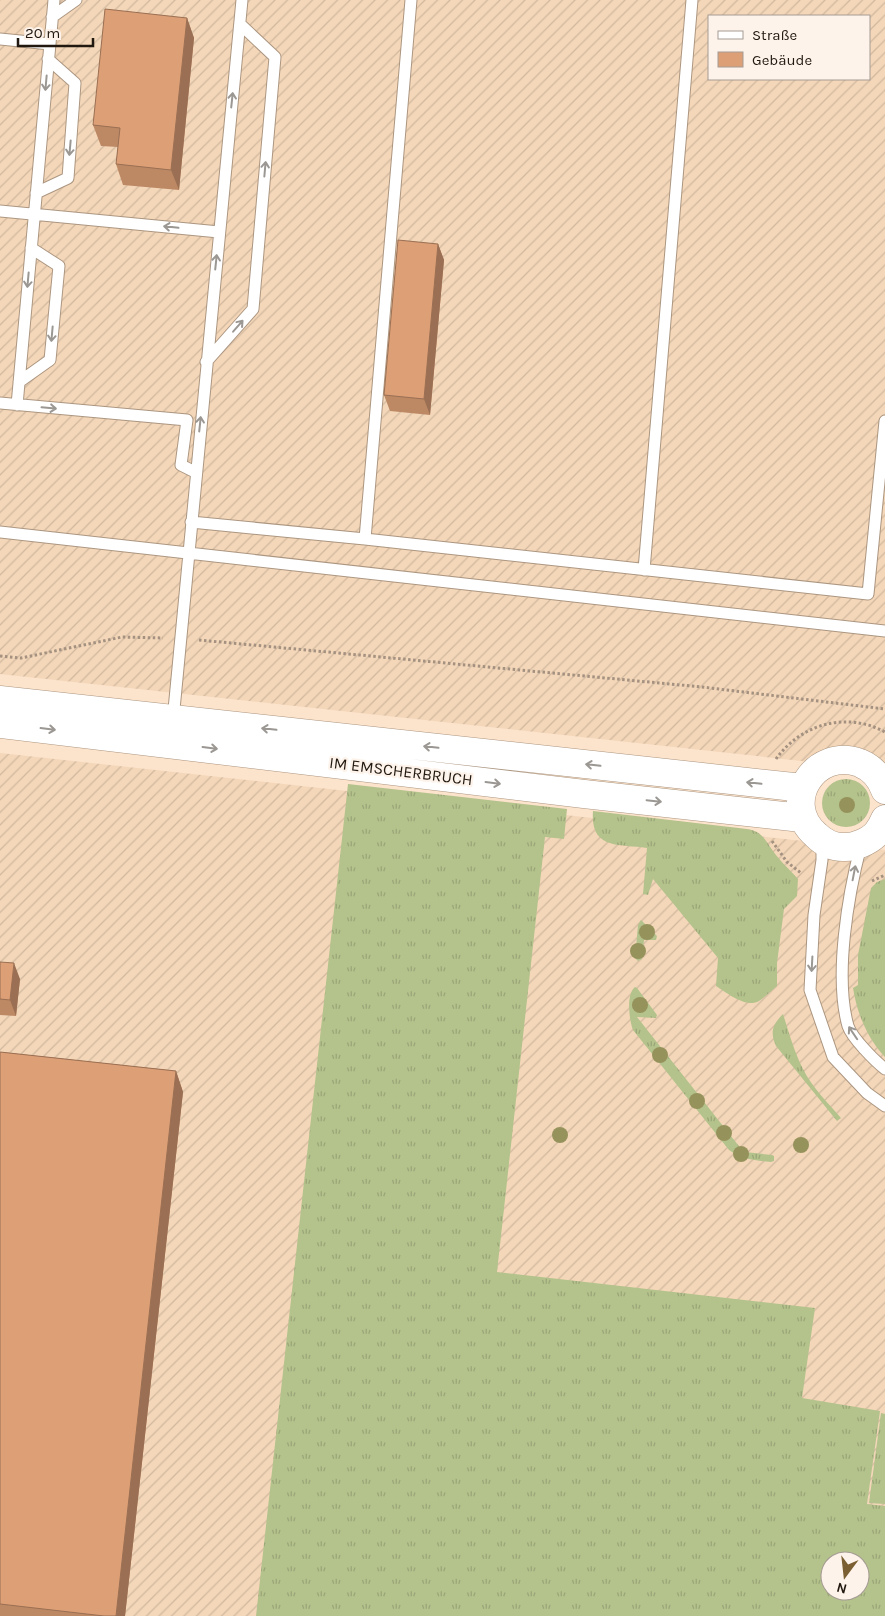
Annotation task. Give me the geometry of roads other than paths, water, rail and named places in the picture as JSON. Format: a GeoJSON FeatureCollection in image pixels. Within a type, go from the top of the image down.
{"type":"FeatureCollection","features":[{"type":"Feature","properties":{"kind":"main road","name":"IM EMSCHERBRUCH"},"geometry":{"type":"LineString","coordinates":[[0,700],[172,731],[584,794],[802,818]]}},
{"type":"Feature","properties":{"kind":"main road","name":"IM EMSCHERBRUCH"},"geometry":{"type":"LineString","coordinates":[[0,724],[172,731],[803,788]]}},
{"type":"Feature","properties":{"kind":"main road"},"geometry":{"type":"LineString","coordinates":[[877,832],[844,848],[822,842],[809,830],[802,818],[800,803],[803,788],[813,772],[830,761],[850,760],[869,767],[882,781],[885,790]]}},
{"type":"Feature","properties":{"kind":"lane"},"geometry":{"type":"LineString","coordinates":[[17,405],[54,0]]}},
{"type":"Feature","properties":{"kind":"lane"},"geometry":{"type":"LineString","coordinates":[[52,17],[76,0]]}},
{"type":"Feature","properties":{"kind":"lane"},"geometry":{"type":"LineString","coordinates":[[172,731],[242,0]]}},
{"type":"Feature","properties":{"kind":"lane"},"geometry":{"type":"LineString","coordinates":[[364,539],[411,0]]}},
{"type":"Feature","properties":{"kind":"lane"},"geometry":{"type":"LineString","coordinates":[[644,570],[692,0]]}},
{"type":"Feature","properties":{"kind":"lane"},"geometry":{"type":"LineString","coordinates":[[206,362],[252,309],[275,56],[240,24]]}},
{"type":"Feature","properties":{"kind":"lane"},"geometry":{"type":"LineString","coordinates":[[0,40],[50,44]]}},
{"type":"Feature","properties":{"kind":"lane"},"geometry":{"type":"LineString","coordinates":[[36,193],[68,178],[75,83],[48,59]]}},
{"type":"Feature","properties":{"kind":"lane"},"geometry":{"type":"LineString","coordinates":[[0,211],[220,232]]}},
{"type":"Feature","properties":{"kind":"lane"},"geometry":{"type":"LineString","coordinates":[[19,382],[50,360],[52,341],[58,266],[31,248]]}},
{"type":"Feature","properties":{"kind":"lane"},"geometry":{"type":"LineString","coordinates":[[0,403],[187,420],[181,465],[196,472]]}},
{"type":"Feature","properties":{"kind":"lane"},"geometry":{"type":"LineString","coordinates":[[191,522],[868,594],[885,421]]}},
{"type":"Feature","properties":{"kind":"lane"},"geometry":{"type":"LineString","coordinates":[[0,532],[885,631]]}},
{"type":"Feature","properties":{"kind":"lane"},"geometry":{"type":"LineString","coordinates":[[877,832],[854,872],[842,959],[843,992],[848,1028],[870,1056],[885,1069]]}},
{"type":"Feature","properties":{"kind":"lane"},"geometry":{"type":"LineString","coordinates":[[822,842],[822,860],[814,915],[810,990],[833,1057],[867,1093],[885,1106]]}}]}
